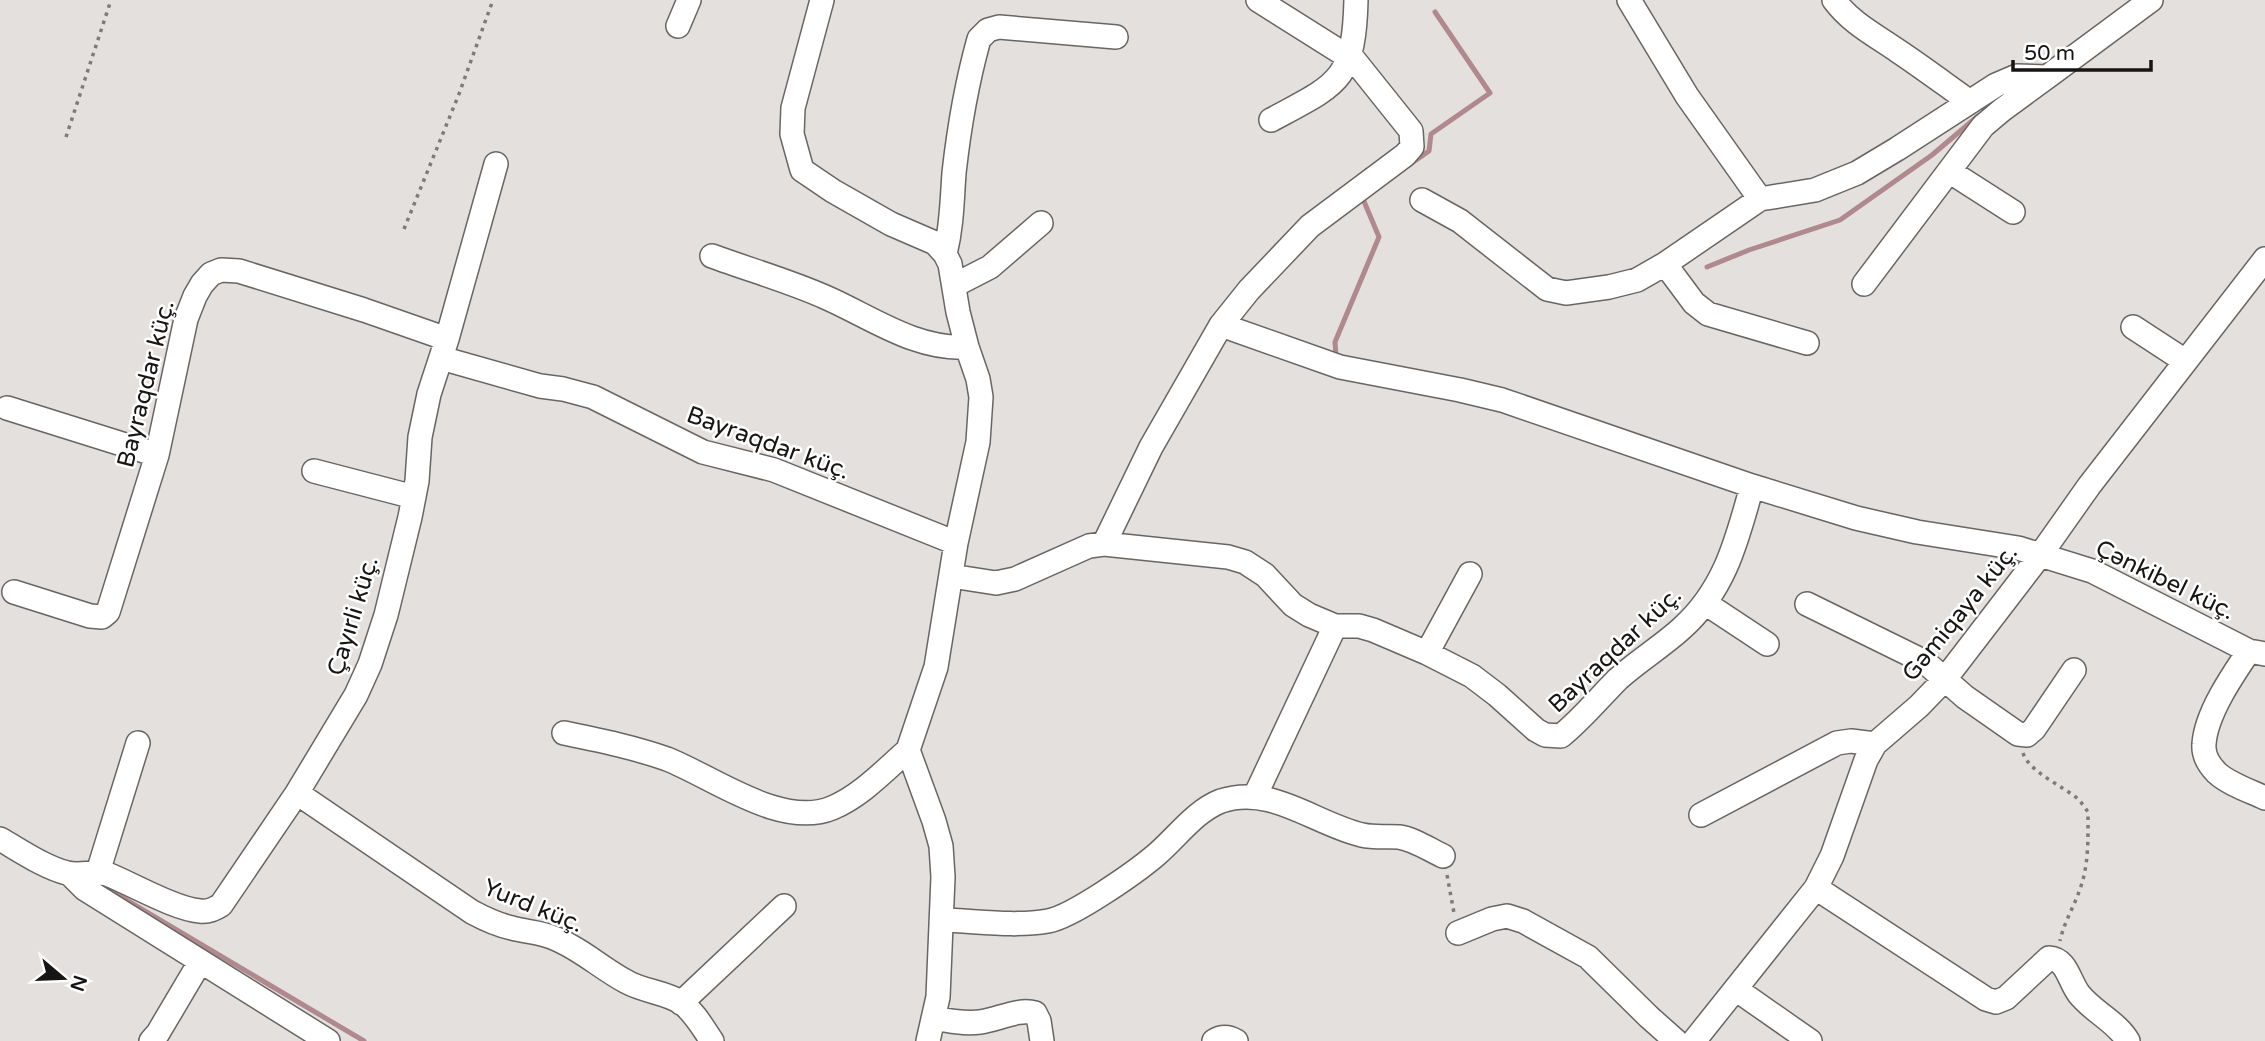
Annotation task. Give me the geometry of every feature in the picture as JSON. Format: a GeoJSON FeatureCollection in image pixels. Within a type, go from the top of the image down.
{"type":"FeatureCollection","features":[{"type":"Feature","properties":{"kind":"street"},"geometry":{"type":"LineString","coordinates":[[678,26],[689,0]]}},
{"type":"Feature","properties":{"kind":"street"},"geometry":{"type":"LineString","coordinates":[[564,733],[639,750],[670,761],[737,794],[774,808],[806,812],[830,809],[851,798],[908,750],[936,667],[956,543],[981,419],[981,397],[967,347],[950,264],[945,254],[935,243],[891,224],[802,170],[792,134],[793,108],[822,0]]}},
{"type":"Feature","properties":{"kind":"street"},"geometry":{"type":"LineString","coordinates":[[1104,544],[1151,447],[1221,325],[1257,281],[1310,226],[1412,147],[1410,131],[1350,57],[1258,0]]}},
{"type":"Feature","properties":{"kind":"street"},"geometry":{"type":"LineString","coordinates":[[1271,120],[1325,91],[1340,77],[1350,57],[1356,22],[1356,0]]}},
{"type":"Feature","properties":{"kind":"street"},"geometry":{"type":"LineString","coordinates":[[1629,0],[1687,96],[1760,199]]}},
{"type":"Feature","properties":{"kind":"street"},"geometry":{"type":"LineString","coordinates":[[1833,0],[1842,12],[1857,24],[1970,102]]}},
{"type":"Feature","properties":{"kind":"street"},"geometry":{"type":"LineString","coordinates":[[1864,284],[1983,127],[2002,110],[2151,0]]}},
{"type":"Feature","properties":{"kind":"street"},"geometry":{"type":"LineString","coordinates":[[945,254],[951,231],[954,174],[962,118],[979,39],[988,30],[999,26],[1116,37]]}},
{"type":"Feature","properties":{"kind":"street"},"geometry":{"type":"LineString","coordinates":[[1422,200],[1460,221],[1547,289],[1566,293],[1609,287],[1637,280],[1665,264],[1760,199],[1815,190],[1857,173],[1996,85],[2017,76],[2047,77]]}},
{"type":"Feature","properties":{"kind":"street","name":"Çayırli küç."},"geometry":{"type":"LineString","coordinates":[[1,842],[53,869],[70,874],[98,872],[185,908],[202,912],[212,911],[221,905],[297,793],[356,695],[370,664],[386,615],[414,497],[420,437],[429,394],[496,164]]}},
{"type":"Feature","properties":{"kind":"street"},"geometry":{"type":"LineString","coordinates":[[1949,170],[2013,212]]}},
{"type":"Feature","properties":{"kind":"street"},"geometry":{"type":"LineString","coordinates":[[955,285],[990,267],[1041,223]]}},
{"type":"Feature","properties":{"kind":"street"},"geometry":{"type":"LineString","coordinates":[[712,256],[823,296],[917,340],[948,348],[967,347]]}},
{"type":"Feature","properties":{"kind":"street","name":"Gəmiqaya küç."},"geometry":{"type":"LineString","coordinates":[[1694,1041],[1816,888],[1832,856],[1866,760],[1875,744],[1945,679],[2041,554],[2089,486],[2265,259]]}},
{"type":"Feature","properties":{"kind":"street"},"geometry":{"type":"LineString","coordinates":[[1665,264],[1694,303],[1708,314],[1807,343]]}},
{"type":"Feature","properties":{"kind":"street","name":"Bayraqdar küç."},"geometry":{"type":"LineString","coordinates":[[14,592],[90,616],[102,617],[108,612],[157,455],[186,319],[202,284],[211,274],[221,270],[239,271],[364,310],[444,349],[540,386],[593,397],[703,452],[774,470],[956,543]]}},
{"type":"Feature","properties":{"kind":"street","name":"Çənkibel küç."},"geometry":{"type":"LineString","coordinates":[[1221,325],[1339,367],[1502,400],[1752,486],[1856,517],[1917,532],[2041,554],[2092,571],[2257,652]]}},
{"type":"Feature","properties":{"kind":"street"},"geometry":{"type":"LineString","coordinates":[[2133,327],[2185,361]]}},
{"type":"Feature","properties":{"kind":"street"},"geometry":{"type":"LineString","coordinates":[[7,408],[157,455]]}},
{"type":"Feature","properties":{"kind":"street"},"geometry":{"type":"LineString","coordinates":[[314,471],[414,497]]}},
{"type":"Feature","properties":{"kind":"street","name":"Bayraqdar küç."},"geometry":{"type":"LineString","coordinates":[[951,576],[996,583],[1006,581],[1089,546],[1104,544],[1228,557],[1244,562],[1265,575],[1293,605],[1309,615],[1335,626],[1359,626],[1373,630],[1427,653],[1472,676],[1536,730],[1545,735],[1561,736],[1619,679],[1683,628],[1705,603],[1734,551],[1752,486]]}},
{"type":"Feature","properties":{"kind":"street"},"geometry":{"type":"LineString","coordinates":[[1427,653],[1470,574]]}},
{"type":"Feature","properties":{"kind":"street"},"geometry":{"type":"LineString","coordinates":[[1705,603],[1767,643]]}},
{"type":"Feature","properties":{"kind":"street"},"geometry":{"type":"LineString","coordinates":[[1807,604],[1925,662],[1965,697],[2018,734],[2027,735],[2034,729],[2074,670]]}},
{"type":"Feature","properties":{"kind":"street"},"geometry":{"type":"LineString","coordinates":[[1255,796],[1335,626]]}},
{"type":"Feature","properties":{"kind":"street"},"geometry":{"type":"LineString","coordinates":[[2257,652],[2226,685],[2209,724],[2204,744],[2205,756],[2219,775],[2265,798]]}},
{"type":"Feature","properties":{"kind":"street"},"geometry":{"type":"LineString","coordinates":[[1701,816],[1837,743],[1851,741],[1875,744]]}},
{"type":"Feature","properties":{"kind":"street"},"geometry":{"type":"LineString","coordinates":[[98,872],[138,743]]}},
{"type":"Feature","properties":{"kind":"street"},"geometry":{"type":"LineString","coordinates":[[908,750],[941,846],[942,919],[938,996],[928,1041]]}},
{"type":"Feature","properties":{"kind":"street","name":"Yurd küç."},"geometry":{"type":"LineString","coordinates":[[297,793],[488,921],[554,938],[570,945],[629,984],[671,996],[691,1011],[712,1041]]}},
{"type":"Feature","properties":{"kind":"street"},"geometry":{"type":"LineString","coordinates":[[942,919],[1022,923],[1051,921],[1118,884],[1156,855],[1202,812],[1220,802],[1244,796],[1282,803],[1363,835],[1401,837],[1443,856]]}},
{"type":"Feature","properties":{"kind":"street"},"geometry":{"type":"LineString","coordinates":[[70,874],[85,889],[328,1041]]}},
{"type":"Feature","properties":{"kind":"street"},"geometry":{"type":"LineString","coordinates":[[1816,888],[1986,999],[1996,1002],[2006,998],[2049,958],[2057,958],[2064,965],[2073,986],[2085,1002],[2119,1029],[2128,1041]]}},
{"type":"Feature","properties":{"kind":"street"},"geometry":{"type":"LineString","coordinates":[[681,1003],[784,906]]}},
{"type":"Feature","properties":{"kind":"street"},"geometry":{"type":"LineString","coordinates":[[1458,933],[1507,916],[1523,921],[1588,957],[1676,1041]]}},
{"type":"Feature","properties":{"kind":"street"},"geometry":{"type":"LineString","coordinates":[[151,1041],[200,962]]}},
{"type":"Feature","properties":{"kind":"street"},"geometry":{"type":"LineString","coordinates":[[1737,990],[1810,1041]]}},
{"type":"Feature","properties":{"kind":"street"},"geometry":{"type":"LineString","coordinates":[[934,1018],[978,1023],[1026,1011],[1035,1013],[1042,1041]]}},
{"type":"Feature","properties":{"kind":"street"},"geometry":{"type":"LineString","coordinates":[[1214,1041],[1230,1038],[1237,1041]]}},
{"type":"Feature","properties":{"kind":"path"},"geometry":{"type":"LineString","coordinates":[[66,137],[111,0]]}},
{"type":"Feature","properties":{"kind":"path"},"geometry":{"type":"LineString","coordinates":[[404,229],[459,94],[493,0]]}},
{"type":"Feature","properties":{"kind":"path"},"geometry":{"type":"LineString","coordinates":[[2018,734],[2024,758],[2078,800],[2088,812],[2088,860],[2080,889],[2063,929],[2057,958]]}},
{"type":"Feature","properties":{"kind":"path"},"geometry":{"type":"LineString","coordinates":[[1443,856],[1458,933]]}},
{"type":"Feature","properties":{"kind":"waterway"},"geometry":{"type":"LineString","coordinates":[[1409,165],[1429,151],[1431,134],[1490,93],[1435,12]]}},
{"type":"Feature","properties":{"kind":"waterway"},"geometry":{"type":"LineString","coordinates":[[1707,267],[1840,220],[1932,155],[1978,116]]}},
{"type":"Feature","properties":{"kind":"waterway"},"geometry":{"type":"LineString","coordinates":[[1340,357],[1336,356],[1335,342],[1379,237],[1363,199],[1367,196]]}},
{"type":"Feature","properties":{"kind":"waterway"},"geometry":{"type":"LineString","coordinates":[[101,885],[364,1041]]}}]}
